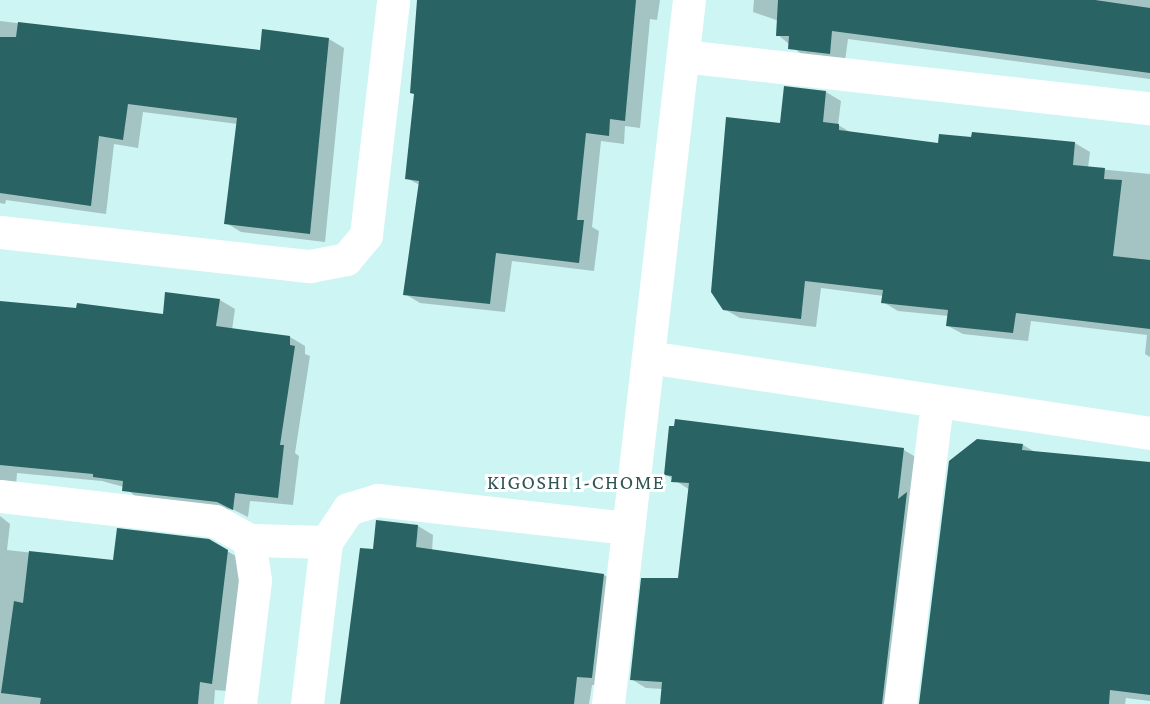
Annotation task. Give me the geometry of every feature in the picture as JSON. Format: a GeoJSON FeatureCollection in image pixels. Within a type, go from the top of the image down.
{"type":"FeatureCollection","features":[{"type":"Feature","properties":{"kind":"street"},"geometry":{"type":"LineString","coordinates":[[0,232],[310,266],[345,259],[366,235],[393,0]]}},
{"type":"Feature","properties":{"kind":"street"},"geometry":{"type":"LineString","coordinates":[[608,704],[689,0]]}},
{"type":"Feature","properties":{"kind":"street"},"geometry":{"type":"LineString","coordinates":[[683,56],[1150,108]]}},
{"type":"Feature","properties":{"kind":"street"},"geometry":{"type":"LineString","coordinates":[[648,357],[1150,433]]}},
{"type":"Feature","properties":{"kind":"street"},"geometry":{"type":"LineString","coordinates":[[900,704],[937,401]]}},
{"type":"Feature","properties":{"kind":"street"},"geometry":{"type":"LineString","coordinates":[[0,496],[215,521],[249,540],[326,542]]}},
{"type":"Feature","properties":{"kind":"street"},"geometry":{"type":"LineString","coordinates":[[307,704],[326,542],[348,509],[377,500],[628,528]]}},
{"type":"Feature","properties":{"kind":"street"},"geometry":{"type":"LineString","coordinates":[[240,704],[255,580],[249,540]]}},
{"type":"Feature","properties":{"kind":"building"},"geometry":{"type":"Polygon","coordinates":[[[417,0],[636,0],[625,121],[610,119],[609,136],[586,133],[577,220],[584,220],[579,263],[496,253],[490,304],[403,295],[419,181],[405,179],[414,94],[410,93],[417,0]]]}},
{"type":"Feature","properties":{"kind":"building"},"geometry":{"type":"Polygon","coordinates":[[[778,0],[1095,0],[1150,8],[1150,73],[832,31],[830,54],[788,49],[789,36],[776,36],[778,0]]]}},
{"type":"Feature","properties":{"kind":"building"},"geometry":{"type":"Polygon","coordinates":[[[18,22],[260,50],[262,29],[329,38],[310,234],[224,224],[237,118],[128,104],[123,140],[99,136],[91,206],[0,193],[0,37],[16,37],[18,22]]]}},
{"type":"Feature","properties":{"kind":"building"},"geometry":{"type":"Polygon","coordinates":[[[784,86],[826,91],[823,122],[839,124],[839,130],[938,143],[939,134],[971,137],[972,132],[1075,142],[1073,165],[1105,168],[1104,179],[1122,180],[1113,256],[1150,260],[1150,329],[1016,313],[1013,333],[946,326],[948,310],[881,303],[883,290],[805,281],[801,319],[723,310],[711,292],[726,117],[780,123],[784,86]]]}},
{"type":"Feature","properties":{"kind":"building"},"geometry":{"type":"Polygon","coordinates":[[[165,292],[220,299],[216,326],[290,336],[290,345],[295,346],[280,445],[284,445],[278,498],[235,493],[233,510],[217,502],[122,491],[123,481],[93,477],[93,474],[0,465],[0,301],[76,308],[77,303],[163,314],[165,292]]]}},
{"type":"Feature","properties":{"kind":"building"},"geometry":{"type":"Polygon","coordinates":[[[675,419],[904,448],[898,499],[907,492],[882,704],[660,704],[662,682],[630,680],[641,578],[678,578],[689,483],[671,482],[672,476],[664,475],[669,426],[674,426],[675,419]]]}},
{"type":"Feature","properties":{"kind":"building"},"geometry":{"type":"Polygon","coordinates":[[[977,439],[1023,444],[1022,450],[1150,462],[1150,695],[1110,690],[1109,704],[919,704],[949,461],[977,439]]]}},
{"type":"Feature","properties":{"kind":"building"},"geometry":{"type":"Polygon","coordinates":[[[376,520],[418,525],[416,547],[604,574],[592,678],[577,677],[574,704],[340,704],[360,548],[373,549],[376,520]]]}},
{"type":"Feature","properties":{"kind":"building"},"geometry":{"type":"Polygon","coordinates":[[[117,528],[209,539],[228,550],[212,684],[200,682],[198,704],[40,704],[41,698],[1,693],[14,601],[23,603],[29,551],[113,560],[117,528]]]}},
{"type":"Feature","properties":{"kind":"district","name":"KIGOSHI 1-CHOME"},"geometry":{"type":"Point","coordinates":[576,482]}}]}
